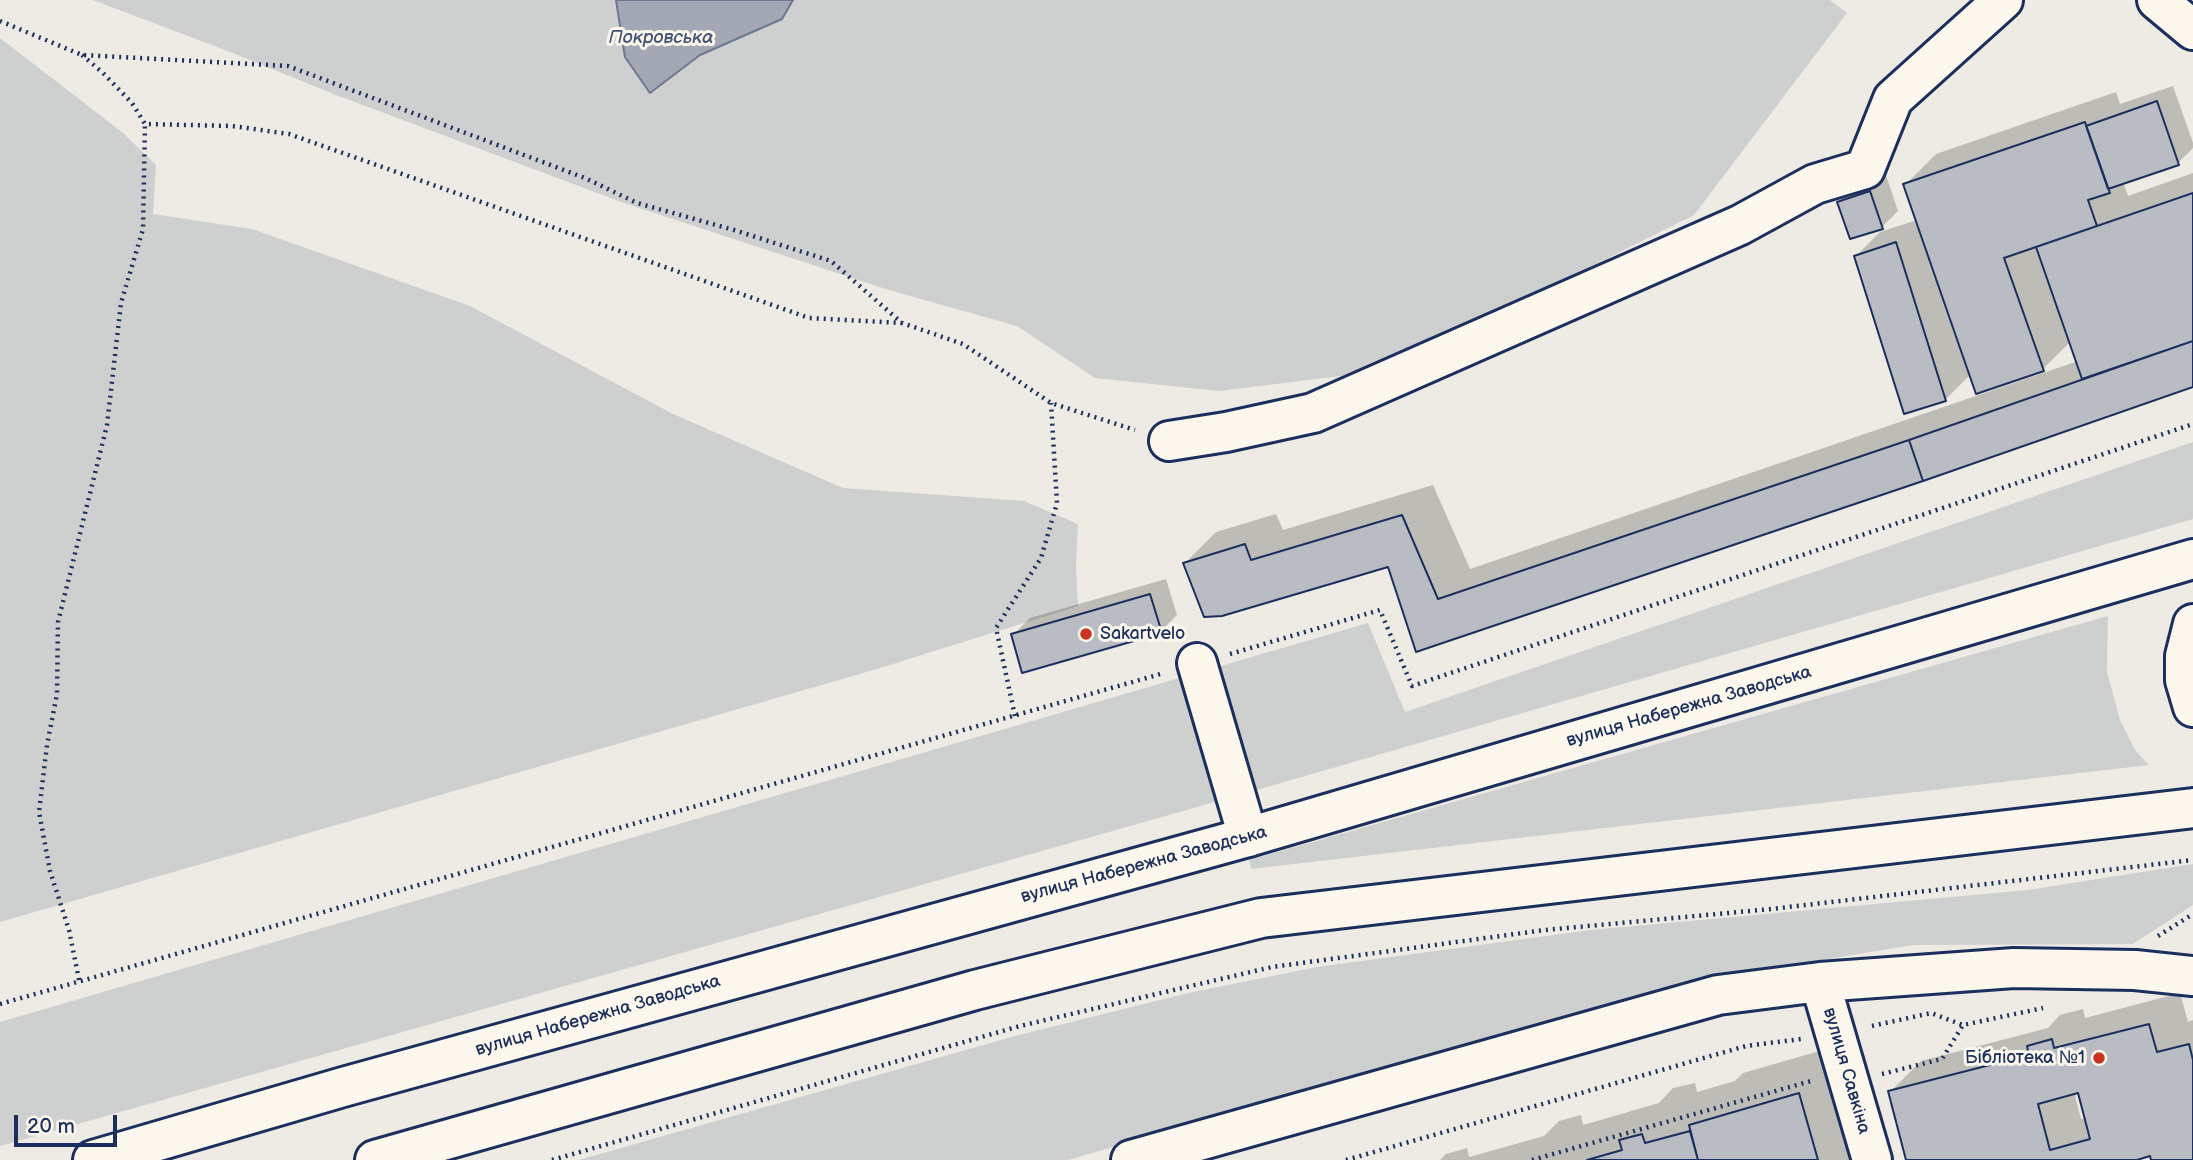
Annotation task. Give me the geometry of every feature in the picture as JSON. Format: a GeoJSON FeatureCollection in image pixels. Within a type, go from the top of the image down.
{"type":"FeatureCollection","features":[{"type":"Feature","properties":{"kind":"main road"},"geometry":{"type":"LineString","coordinates":[[1156,437],[1226,432],[1313,413],[1740,225],[1815,184],[1865,169],[1893,99],[2003,0]]}},
{"type":"Feature","properties":{"kind":"main road","name":"вулиця Набережна Заводська"},"geometry":{"type":"LineString","coordinates":[[93,1160],[343,1087],[1248,837],[2193,559]]}},
{"type":"Feature","properties":{"kind":"main road"},"geometry":{"type":"LineString","coordinates":[[2193,624],[2185,656],[2185,680],[2193,708]]}},
{"type":"Feature","properties":{"kind":"main road"},"geometry":{"type":"LineString","coordinates":[[1197,663],[1248,837]]}},
{"type":"Feature","properties":{"kind":"main road"},"geometry":{"type":"LineString","coordinates":[[375,1160],[975,990],[1261,918],[2193,808]]}},
{"type":"Feature","properties":{"kind":"main road"},"geometry":{"type":"LineString","coordinates":[[1131,1160],[1187,1152],[1718,995],[1820,982],[2014,968],[2135,970],[2193,976]]}},
{"type":"Feature","properties":{"kind":"main road","name":"вулиця Савкіна"},"geometry":{"type":"LineString","coordinates":[[1820,982],[1872,1160]]}},
{"type":"Feature","properties":{"kind":"path"},"geometry":{"type":"LineString","coordinates":[[0,21],[82,55],[132,103],[145,124],[143,229],[121,303],[107,425],[58,622],[57,694],[47,745],[39,813],[50,871],[69,930],[79,981]]}},
{"type":"Feature","properties":{"kind":"path"},"geometry":{"type":"LineString","coordinates":[[82,55],[288,66],[585,178],[636,203],[831,261],[902,323]]}},
{"type":"Feature","properties":{"kind":"path"},"geometry":{"type":"LineString","coordinates":[[145,124],[232,126],[289,134],[809,318],[902,323],[963,344],[1051,403],[1156,437]]}},
{"type":"Feature","properties":{"kind":"path"},"geometry":{"type":"LineString","coordinates":[[1015,716],[996,628],[1041,558],[1057,503],[1051,403]]}},
{"type":"Feature","properties":{"kind":"path"},"geometry":{"type":"LineString","coordinates":[[0,1004],[1380,610],[1412,686],[2193,424]]}},
{"type":"Feature","properties":{"kind":"path"},"geometry":{"type":"LineString","coordinates":[[552,1160],[1020,1027],[1272,967],[1545,930],[1771,909],[2193,860]]}},
{"type":"Feature","properties":{"kind":"path"},"geometry":{"type":"LineString","coordinates":[[2149,941],[2193,914]]}},
{"type":"Feature","properties":{"kind":"path"},"geometry":{"type":"LineString","coordinates":[[1346,1160],[1746,1046],[1835,1035],[1931,1013],[1964,1025],[2045,1007]]}},
{"type":"Feature","properties":{"kind":"path"},"geometry":{"type":"LineString","coordinates":[[1532,1160],[1813,1081],[1875,1075],[1942,1059],[1964,1025]]}},
{"type":"Feature","properties":{"kind":"shaded area"},"geometry":{"type":"Polygon","coordinates":[[[93,0],[616,0],[625,57],[650,93],[700,55],[782,19],[793,0],[1830,0],[1847,13],[1694,215],[1544,290],[1357,374],[1219,391],[1095,378],[1017,326],[889,290],[624,203],[93,0]]]}},
{"type":"Feature","properties":{"kind":"shaded area"},"geometry":{"type":"Polygon","coordinates":[[[0,38],[123,133],[156,165],[153,214],[252,229],[470,306],[673,414],[843,488],[1024,501],[1078,524],[1078,606],[877,669],[0,922],[0,38]]]}},
{"type":"Feature","properties":{"kind":"shaded area"},"geometry":{"type":"Polygon","coordinates":[[[2193,442],[2193,519],[1236,796],[0,1146],[0,1022],[1368,623],[1405,712],[2193,442]]]}},
{"type":"Feature","properties":{"kind":"shaded area"},"geometry":{"type":"Polygon","coordinates":[[[2108,616],[2107,672],[2120,720],[2135,750],[2149,765],[1251,869],[1249,860],[2108,616]]]}},
{"type":"Feature","properties":{"kind":"shaded area"},"geometry":{"type":"Polygon","coordinates":[[[2193,864],[2193,905],[2133,944],[1913,945],[1774,968],[1572,1015],[1068,1160],[579,1160],[1015,1036],[1188,993],[1317,967],[1591,930],[2028,890],[2193,864]]]}},
{"type":"Feature","properties":{"kind":"water","name":"Покровська"},"geometry":{"type":"Polygon","coordinates":[[[616,0],[793,0],[782,19],[700,55],[650,93],[625,57],[616,0]]]}},
{"type":"Feature","properties":{"kind":"building"},"geometry":{"type":"Polygon","coordinates":[[[2157,101],[2179,165],[2108,189],[2086,126],[2157,101]]]}},
{"type":"Feature","properties":{"kind":"building"},"geometry":{"type":"Polygon","coordinates":[[[2085,122],[2110,193],[2088,200],[2097,226],[2004,258],[2044,371],[1976,394],[1903,184],[2085,122]]]}},
{"type":"Feature","properties":{"kind":"building"},"geometry":{"type":"Polygon","coordinates":[[[1870,191],[1883,229],[1850,239],[1837,202],[1870,191]]]}},
{"type":"Feature","properties":{"kind":"building"},"geometry":{"type":"Polygon","coordinates":[[[2193,193],[2193,341],[2082,379],[2036,247],[2193,193]]]}},
{"type":"Feature","properties":{"kind":"building"},"geometry":{"type":"Polygon","coordinates":[[[1896,242],[1946,401],[1904,414],[1854,256],[1896,242]]]}},
{"type":"Feature","properties":{"kind":"building"},"geometry":{"type":"Polygon","coordinates":[[[2193,341],[2193,387],[1923,481],[1909,440],[2193,341]]]}},
{"type":"Feature","properties":{"kind":"building"},"geometry":{"type":"Polygon","coordinates":[[[1909,440],[1923,481],[1416,652],[1388,567],[1222,616],[1204,617],[1183,563],[1245,544],[1251,560],[1402,515],[1438,599],[1909,440]]]}},
{"type":"Feature","properties":{"kind":"building","name":"Sakartvelo"},"geometry":{"type":"Polygon","coordinates":[[[1150,594],[1162,633],[1022,673],[1011,634],[1150,594]]]}},
{"type":"Feature","properties":{"kind":"building"},"geometry":{"type":"Polygon","coordinates":[[[2149,1024],[2157,1052],[2189,1044],[2193,1060],[2193,1160],[2151,1160],[2150,1156],[2137,1160],[1906,1160],[1888,1091],[2029,1055],[2027,1046],[2052,1039],[2054,1048],[2149,1024]],[[2078,1093],[2038,1104],[2050,1150],[2090,1139],[2078,1093]]]}},
{"type":"Feature","properties":{"kind":"building"},"geometry":{"type":"Polygon","coordinates":[[[1799,1093],[1818,1160],[1698,1160],[1689,1125],[1799,1093]]]}},
{"type":"Feature","properties":{"kind":"building"},"geometry":{"type":"Polygon","coordinates":[[[1690,1131],[1698,1160],[1587,1160],[1622,1150],[1619,1140],[1642,1134],[1645,1143],[1690,1131]]]}},
{"type":"Feature","properties":{"kind":"place","name":"Sakartvelo"},"geometry":{"type":"Point","coordinates":[1086,634]}},
{"type":"Feature","properties":{"kind":"place","name":"Бібліотека №1"},"geometry":{"type":"Point","coordinates":[2099,1058]}}]}
